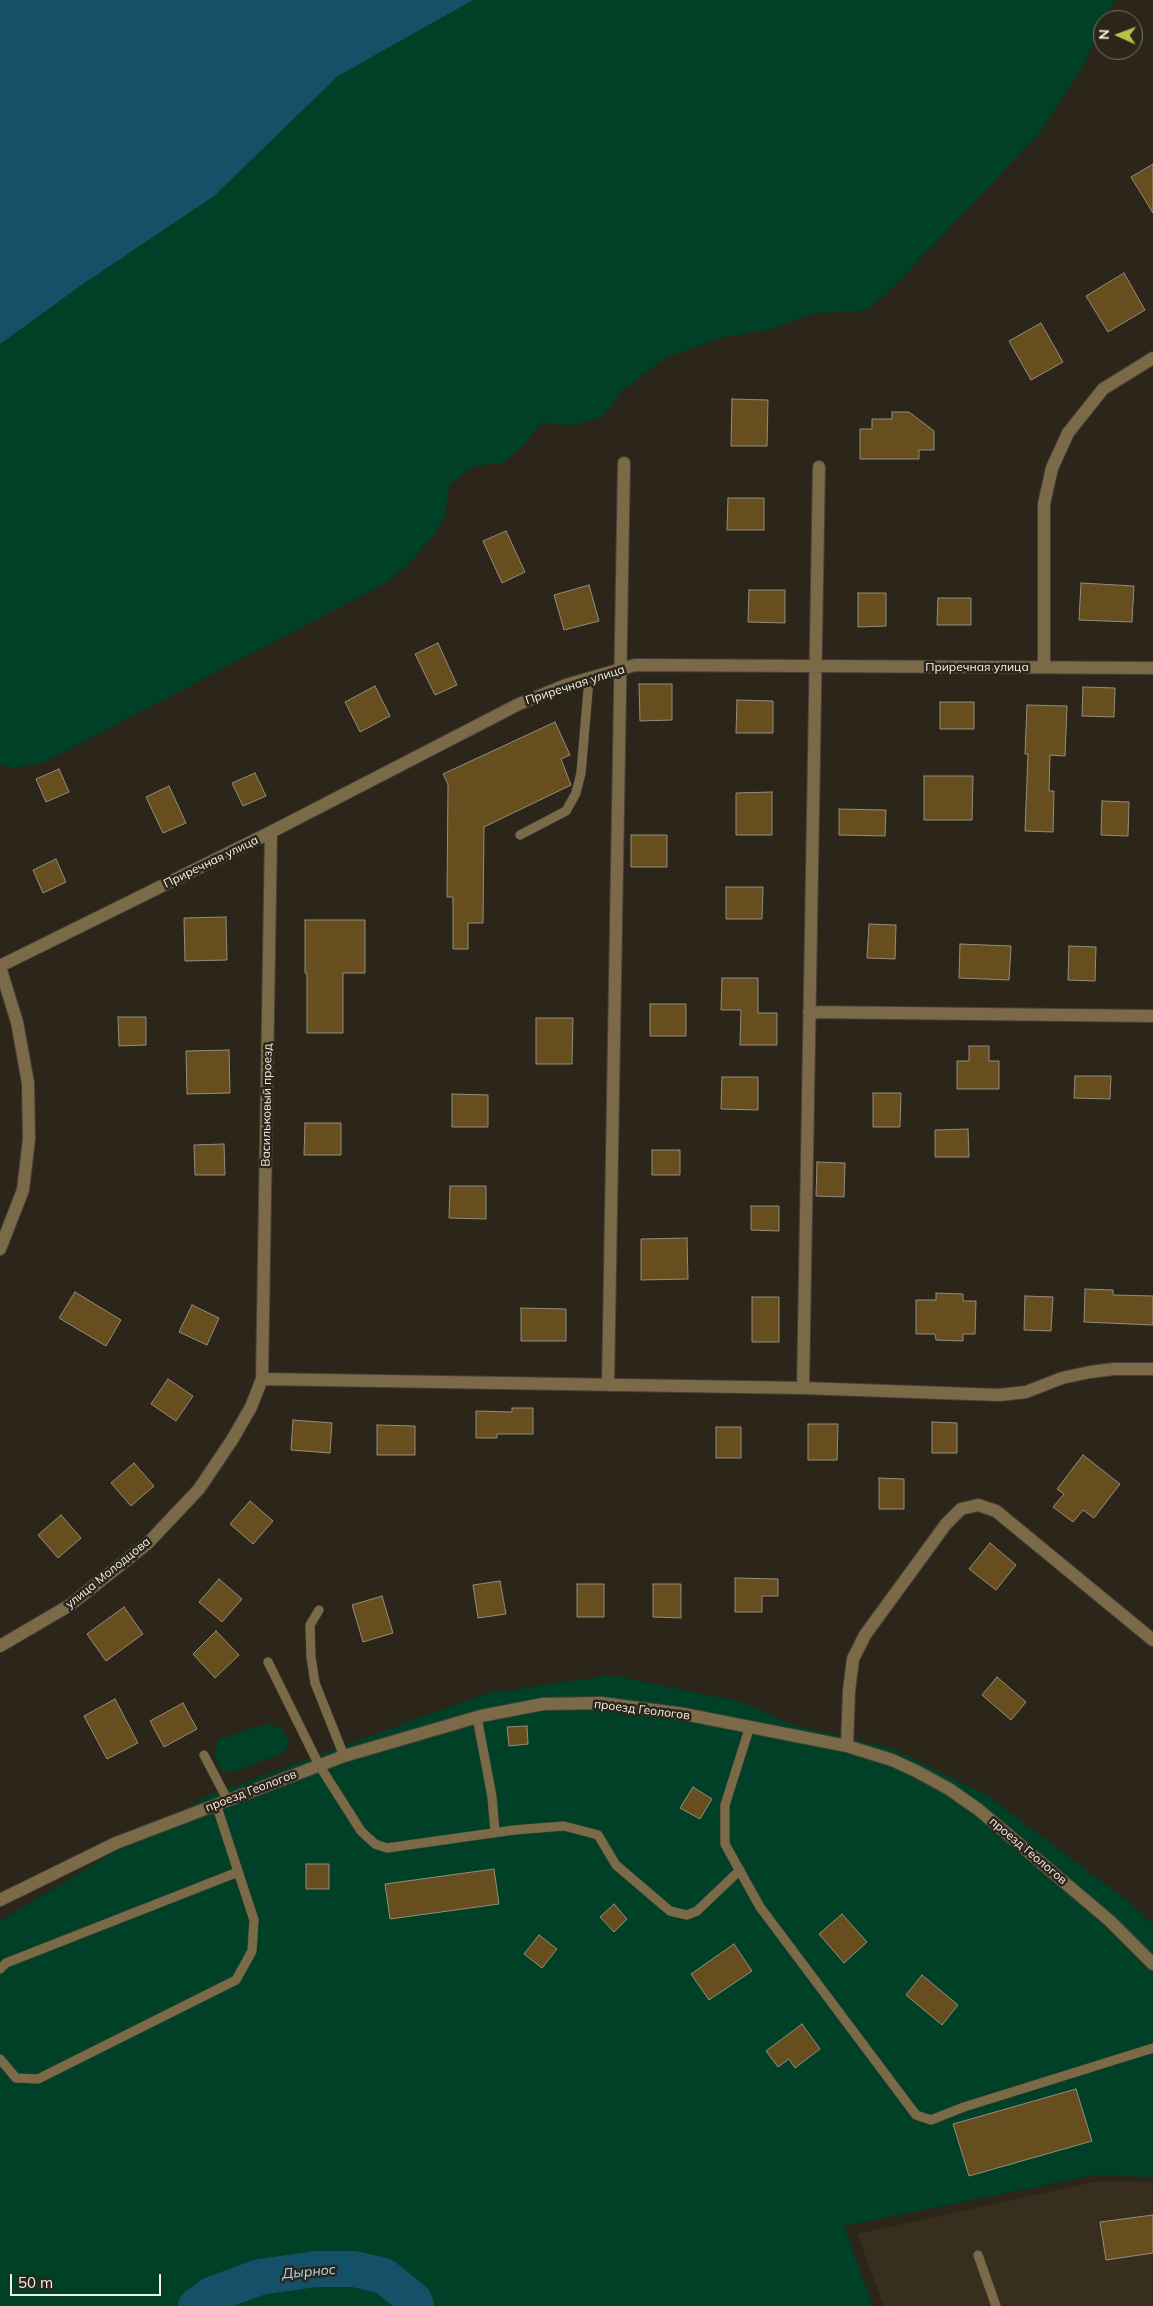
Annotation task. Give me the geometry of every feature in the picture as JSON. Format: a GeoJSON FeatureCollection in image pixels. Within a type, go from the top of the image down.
{"type":"FeatureCollection","features":[{"type":"Feature","properties":{"kind":"street"},"geometry":{"type":"LineString","coordinates":[[1044,667],[1044,504],[1052,468],[1068,433],[1102,389],[1153,358]]}},
{"type":"Feature","properties":{"kind":"street"},"geometry":{"type":"LineString","coordinates":[[608,1385],[624,463]]}},
{"type":"Feature","properties":{"kind":"street"},"geometry":{"type":"LineString","coordinates":[[803,1388],[819,467]]}},
{"type":"Feature","properties":{"kind":"street","name":"Приречная улица"},"geometry":{"type":"LineString","coordinates":[[0,966],[271,832],[518,704],[635,665],[1153,668]]}},
{"type":"Feature","properties":{"kind":"street","name":"Васильковый проезд"},"geometry":{"type":"LineString","coordinates":[[262,1379],[271,832]]}},
{"type":"Feature","properties":{"kind":"street"},"geometry":{"type":"LineString","coordinates":[[0,966],[17,1022],[28,1083],[29,1139],[23,1190],[0,1249]]}},
{"type":"Feature","properties":{"kind":"street"},"geometry":{"type":"LineString","coordinates":[[809,1012],[1153,1016]]}},
{"type":"Feature","properties":{"kind":"street"},"geometry":{"type":"LineString","coordinates":[[262,1379],[803,1388],[999,1395],[1026,1392],[1062,1378],[1090,1372],[1114,1369],[1153,1369]]}},
{"type":"Feature","properties":{"kind":"street","name":"улица Молодцова"},"geometry":{"type":"LineString","coordinates":[[0,1646],[70,1605],[148,1543],[199,1489],[246,1415],[262,1379]]}},
{"type":"Feature","properties":{"kind":"street"},"geometry":{"type":"LineString","coordinates":[[847,1746],[848,1691],[853,1659],[865,1635],[946,1524],[961,1509],[978,1505],[996,1511],[1153,1640]]}},
{"type":"Feature","properties":{"kind":"street","name":"проезд Геологов"},"geometry":{"type":"LineString","coordinates":[[0,1900],[116,1843],[344,1756],[477,1717],[543,1704],[601,1703],[684,1714],[847,1746],[892,1760],[916,1771],[972,1804],[1103,1915],[1153,1964]]}},
{"type":"Feature","properties":{"kind":"lane"},"geometry":{"type":"LineString","coordinates":[[520,835],[566,811],[576,793],[581,773],[589,679]]}},
{"type":"Feature","properties":{"kind":"lane"},"geometry":{"type":"LineString","coordinates":[[319,1610],[310,1625],[310,1657],[315,1683],[344,1756]]}},
{"type":"Feature","properties":{"kind":"lane"},"geometry":{"type":"LineString","coordinates":[[268,1662],[319,1765],[361,1831],[375,1844],[387,1848],[495,1832],[564,1826],[598,1836],[616,1865],[670,1911],[687,1915],[697,1911],[740,1870]]}},
{"type":"Feature","properties":{"kind":"lane"},"geometry":{"type":"LineString","coordinates":[[477,1717],[492,1797],[495,1832]]}},
{"type":"Feature","properties":{"kind":"lane"},"geometry":{"type":"LineString","coordinates":[[750,1726],[725,1805],[726,1844],[760,1907],[916,2115],[931,2120],[964,2107],[1153,2048]]}},
{"type":"Feature","properties":{"kind":"lane"},"geometry":{"type":"LineString","coordinates":[[0,2060],[16,2078],[38,2079],[236,1980],[252,1951],[254,1920],[238,1872],[222,1801],[204,1755]]}},
{"type":"Feature","properties":{"kind":"lane"},"geometry":{"type":"LineString","coordinates":[[0,1969],[6,1963],[238,1872]]}},
{"type":"Feature","properties":{"kind":"lane"},"geometry":{"type":"LineString","coordinates":[[978,2255],[996,2306]]}},
{"type":"Feature","properties":{"kind":"shaded area"},"geometry":{"type":"Polygon","coordinates":[[[1094,2182],[1153,2182],[1153,2306],[884,2306],[857,2234],[1094,2182]]]}},
{"type":"Feature","properties":{"kind":"green space"},"geometry":{"type":"Polygon","coordinates":[[[473,0],[1116,0],[1110,10],[1093,10],[1093,44],[1085,63],[1039,134],[892,288],[871,307],[858,311],[815,313],[769,330],[720,338],[667,357],[622,391],[602,417],[568,426],[542,423],[522,446],[503,463],[473,466],[449,485],[445,518],[430,540],[408,564],[386,583],[43,763],[11,768],[0,765],[0,344],[83,284],[214,196],[338,76],[473,0]]]}},
{"type":"Feature","properties":{"kind":"green space"},"geometry":{"type":"Polygon","coordinates":[[[612,1675],[742,1702],[793,1725],[894,1749],[988,1796],[1128,1901],[1153,1924],[1153,2177],[1095,2175],[844,2226],[873,2306],[0,2306],[0,1921],[204,1797],[485,1694],[612,1675]]]}},
{"type":"Feature","properties":{"kind":"green space"},"geometry":{"type":"Polygon","coordinates":[[[266,1724],[281,1728],[289,1741],[285,1752],[239,1770],[223,1772],[214,1755],[219,1739],[266,1724]]]}},
{"type":"Feature","properties":{"kind":"water"},"geometry":{"type":"Polygon","coordinates":[[[0,0],[473,0],[338,76],[214,196],[83,284],[0,344],[0,0]]]}},
{"type":"Feature","properties":{"kind":"building"},"geometry":{"type":"Polygon","coordinates":[[[1153,164],[1153,213],[1131,177],[1153,164]]]}},
{"type":"Feature","properties":{"kind":"building"},"geometry":{"type":"Polygon","coordinates":[[[1124,273],[1145,310],[1108,332],[1086,296],[1124,273]]]}},
{"type":"Feature","properties":{"kind":"building"},"geometry":{"type":"Polygon","coordinates":[[[1041,323],[1063,362],[1031,380],[1009,341],[1041,323]]]}},
{"type":"Feature","properties":{"kind":"building"},"geometry":{"type":"Polygon","coordinates":[[[732,399],[768,400],[767,446],[731,446],[732,399]]]}},
{"type":"Feature","properties":{"kind":"building"},"geometry":{"type":"Polygon","coordinates":[[[892,412],[909,412],[934,431],[934,450],[919,450],[919,459],[860,459],[860,429],[872,429],[872,419],[892,419],[892,412]]]}},
{"type":"Feature","properties":{"kind":"building"},"geometry":{"type":"Polygon","coordinates":[[[728,498],[764,498],[764,530],[727,530],[728,498]]]}},
{"type":"Feature","properties":{"kind":"building"},"geometry":{"type":"Polygon","coordinates":[[[506,531],[525,572],[502,583],[483,541],[506,531]]]}},
{"type":"Feature","properties":{"kind":"building"},"geometry":{"type":"Polygon","coordinates":[[[1081,583],[1134,586],[1132,622],[1079,620],[1081,583]]]}},
{"type":"Feature","properties":{"kind":"building"},"geometry":{"type":"Polygon","coordinates":[[[589,585],[599,621],[564,630],[554,595],[589,585]]]}},
{"type":"Feature","properties":{"kind":"building"},"geometry":{"type":"Polygon","coordinates":[[[749,590],[785,590],[785,623],[748,622],[749,590]]]}},
{"type":"Feature","properties":{"kind":"building"},"geometry":{"type":"Polygon","coordinates":[[[858,593],[886,593],[886,626],[858,627],[858,593]]]}},
{"type":"Feature","properties":{"kind":"building"},"geometry":{"type":"Polygon","coordinates":[[[938,598],[971,598],[971,625],[937,625],[938,598]]]}},
{"type":"Feature","properties":{"kind":"building"},"geometry":{"type":"Polygon","coordinates":[[[438,643],[457,685],[435,695],[415,654],[438,643]]]}},
{"type":"Feature","properties":{"kind":"building"},"geometry":{"type":"Polygon","coordinates":[[[639,684],[672,684],[672,720],[640,721],[639,684]]]}},
{"type":"Feature","properties":{"kind":"building"},"geometry":{"type":"Polygon","coordinates":[[[375,686],[390,716],[360,732],[345,702],[375,686]]]}},
{"type":"Feature","properties":{"kind":"building"},"geometry":{"type":"Polygon","coordinates":[[[1083,687],[1115,688],[1114,717],[1082,716],[1083,687]]]}},
{"type":"Feature","properties":{"kind":"building"},"geometry":{"type":"Polygon","coordinates":[[[737,700],[773,701],[773,733],[736,733],[737,700]]]}},
{"type":"Feature","properties":{"kind":"building"},"geometry":{"type":"Polygon","coordinates":[[[940,702],[974,702],[974,729],[940,729],[940,702]]]}},
{"type":"Feature","properties":{"kind":"building"},"geometry":{"type":"Polygon","coordinates":[[[1027,705],[1067,706],[1065,756],[1050,755],[1049,791],[1054,791],[1053,832],[1025,831],[1028,754],[1025,754],[1027,705]]]}},
{"type":"Feature","properties":{"kind":"building"},"geometry":{"type":"Polygon","coordinates":[[[555,722],[570,755],[561,759],[571,785],[484,827],[483,923],[468,923],[468,949],[453,949],[453,897],[447,897],[448,784],[443,774],[555,722]]]}},
{"type":"Feature","properties":{"kind":"building"},"geometry":{"type":"Polygon","coordinates":[[[59,769],[69,792],[46,802],[36,779],[59,769]]]}},
{"type":"Feature","properties":{"kind":"building"},"geometry":{"type":"Polygon","coordinates":[[[255,773],[266,796],[243,806],[232,783],[255,773]]]}},
{"type":"Feature","properties":{"kind":"building"},"geometry":{"type":"Polygon","coordinates":[[[924,776],[973,776],[972,820],[924,820],[924,776]]]}},
{"type":"Feature","properties":{"kind":"building"},"geometry":{"type":"Polygon","coordinates":[[[169,786],[186,823],[163,833],[146,797],[169,786]]]}},
{"type":"Feature","properties":{"kind":"building"},"geometry":{"type":"Polygon","coordinates":[[[772,792],[772,835],[736,835],[736,793],[772,792]]]}},
{"type":"Feature","properties":{"kind":"building"},"geometry":{"type":"Polygon","coordinates":[[[1102,801],[1129,802],[1128,836],[1101,835],[1102,801]]]}},
{"type":"Feature","properties":{"kind":"building"},"geometry":{"type":"Polygon","coordinates":[[[839,809],[886,810],[885,836],[839,835],[839,809]]]}},
{"type":"Feature","properties":{"kind":"building"},"geometry":{"type":"Polygon","coordinates":[[[631,835],[667,835],[667,867],[631,867],[631,835]]]}},
{"type":"Feature","properties":{"kind":"building"},"geometry":{"type":"Polygon","coordinates":[[[56,859],[66,882],[43,893],[33,870],[56,859]]]}},
{"type":"Feature","properties":{"kind":"building"},"geometry":{"type":"Polygon","coordinates":[[[726,887],[763,887],[762,919],[726,919],[726,887]]]}},
{"type":"Feature","properties":{"kind":"building"},"geometry":{"type":"Polygon","coordinates":[[[226,917],[227,960],[185,961],[184,918],[226,917]]]}},
{"type":"Feature","properties":{"kind":"building"},"geometry":{"type":"Polygon","coordinates":[[[305,920],[365,920],[365,973],[343,973],[343,1033],[307,1033],[305,920]]]}},
{"type":"Feature","properties":{"kind":"building"},"geometry":{"type":"Polygon","coordinates":[[[869,924],[896,925],[895,959],[867,958],[869,924]]]}},
{"type":"Feature","properties":{"kind":"building"},"geometry":{"type":"Polygon","coordinates":[[[960,944],[1011,946],[1009,980],[959,978],[960,944]]]}},
{"type":"Feature","properties":{"kind":"building"},"geometry":{"type":"Polygon","coordinates":[[[1069,946],[1096,947],[1095,981],[1068,980],[1069,946]]]}},
{"type":"Feature","properties":{"kind":"building"},"geometry":{"type":"Polygon","coordinates":[[[722,978],[758,978],[758,1013],[777,1013],[777,1045],[740,1045],[741,1010],[721,1010],[722,978]]]}},
{"type":"Feature","properties":{"kind":"building"},"geometry":{"type":"Polygon","coordinates":[[[650,1004],[686,1004],[686,1036],[650,1036],[650,1004]]]}},
{"type":"Feature","properties":{"kind":"building"},"geometry":{"type":"Polygon","coordinates":[[[118,1017],[146,1017],[146,1045],[119,1046],[118,1017]]]}},
{"type":"Feature","properties":{"kind":"building"},"geometry":{"type":"Polygon","coordinates":[[[536,1018],[573,1018],[572,1064],[536,1064],[536,1018]]]}},
{"type":"Feature","properties":{"kind":"building"},"geometry":{"type":"Polygon","coordinates":[[[969,1046],[989,1046],[989,1061],[999,1061],[999,1089],[957,1089],[957,1061],[969,1061],[969,1046]]]}},
{"type":"Feature","properties":{"kind":"building"},"geometry":{"type":"Polygon","coordinates":[[[229,1050],[230,1093],[187,1094],[186,1051],[229,1050]]]}},
{"type":"Feature","properties":{"kind":"building"},"geometry":{"type":"Polygon","coordinates":[[[1075,1076],[1111,1076],[1110,1099],[1074,1098],[1075,1076]]]}},
{"type":"Feature","properties":{"kind":"building"},"geometry":{"type":"Polygon","coordinates":[[[722,1077],[758,1077],[758,1110],[721,1109],[722,1077]]]}},
{"type":"Feature","properties":{"kind":"building"},"geometry":{"type":"Polygon","coordinates":[[[873,1093],[901,1093],[900,1127],[873,1127],[873,1093]]]}},
{"type":"Feature","properties":{"kind":"building"},"geometry":{"type":"Polygon","coordinates":[[[452,1094],[488,1095],[488,1127],[452,1127],[452,1094]]]}},
{"type":"Feature","properties":{"kind":"building"},"geometry":{"type":"Polygon","coordinates":[[[305,1123],[341,1123],[341,1155],[304,1155],[305,1123]]]}},
{"type":"Feature","properties":{"kind":"building"},"geometry":{"type":"Polygon","coordinates":[[[968,1129],[969,1157],[935,1157],[935,1130],[968,1129]]]}},
{"type":"Feature","properties":{"kind":"building"},"geometry":{"type":"Polygon","coordinates":[[[224,1144],[225,1175],[195,1175],[194,1145],[224,1144]]]}},
{"type":"Feature","properties":{"kind":"building"},"geometry":{"type":"Polygon","coordinates":[[[652,1150],[680,1150],[680,1175],[652,1175],[652,1150]]]}},
{"type":"Feature","properties":{"kind":"building"},"geometry":{"type":"Polygon","coordinates":[[[817,1162],[845,1163],[844,1197],[816,1196],[817,1162]]]}},
{"type":"Feature","properties":{"kind":"building"},"geometry":{"type":"Polygon","coordinates":[[[450,1186],[486,1186],[486,1219],[449,1218],[450,1186]]]}},
{"type":"Feature","properties":{"kind":"building"},"geometry":{"type":"Polygon","coordinates":[[[751,1206],[779,1206],[779,1231],[751,1230],[751,1206]]]}},
{"type":"Feature","properties":{"kind":"building"},"geometry":{"type":"Polygon","coordinates":[[[687,1238],[688,1279],[641,1280],[641,1239],[687,1238]]]}},
{"type":"Feature","properties":{"kind":"building"},"geometry":{"type":"Polygon","coordinates":[[[1085,1289],[1113,1290],[1113,1295],[1153,1296],[1153,1325],[1084,1322],[1085,1289]]]}},
{"type":"Feature","properties":{"kind":"building"},"geometry":{"type":"Polygon","coordinates":[[[75,1292],[121,1320],[106,1346],[59,1318],[75,1292]]]}},
{"type":"Feature","properties":{"kind":"building"},"geometry":{"type":"Polygon","coordinates":[[[936,1293],[963,1294],[963,1301],[976,1301],[975,1334],[963,1334],[963,1341],[936,1340],[935,1334],[916,1334],[916,1300],[936,1300],[936,1293]]]}},
{"type":"Feature","properties":{"kind":"building"},"geometry":{"type":"Polygon","coordinates":[[[1025,1296],[1053,1297],[1051,1331],[1024,1330],[1025,1296]]]}},
{"type":"Feature","properties":{"kind":"building"},"geometry":{"type":"Polygon","coordinates":[[[752,1297],[779,1297],[779,1342],[752,1342],[752,1297]]]}},
{"type":"Feature","properties":{"kind":"building"},"geometry":{"type":"Polygon","coordinates":[[[192,1305],[219,1318],[207,1345],[179,1332],[192,1305]]]}},
{"type":"Feature","properties":{"kind":"building"},"geometry":{"type":"Polygon","coordinates":[[[521,1308],[566,1309],[566,1341],[521,1341],[521,1308]]]}},
{"type":"Feature","properties":{"kind":"building"},"geometry":{"type":"Polygon","coordinates":[[[168,1379],[193,1396],[176,1421],[151,1404],[168,1379]]]}},
{"type":"Feature","properties":{"kind":"building"},"geometry":{"type":"Polygon","coordinates":[[[512,1408],[533,1408],[533,1434],[497,1434],[497,1438],[476,1438],[476,1411],[512,1412],[512,1408]]]}},
{"type":"Feature","properties":{"kind":"building"},"geometry":{"type":"Polygon","coordinates":[[[293,1420],[332,1423],[330,1453],[291,1450],[293,1420]]]}},
{"type":"Feature","properties":{"kind":"building"},"geometry":{"type":"Polygon","coordinates":[[[932,1422],[957,1423],[957,1453],[932,1453],[932,1422]]]}},
{"type":"Feature","properties":{"kind":"building"},"geometry":{"type":"Polygon","coordinates":[[[808,1424],[838,1424],[837,1460],[808,1460],[808,1424]]]}},
{"type":"Feature","properties":{"kind":"building"},"geometry":{"type":"Polygon","coordinates":[[[377,1425],[415,1426],[415,1455],[377,1455],[377,1425]]]}},
{"type":"Feature","properties":{"kind":"building"},"geometry":{"type":"Polygon","coordinates":[[[716,1427],[741,1427],[741,1458],[716,1458],[716,1427]]]}},
{"type":"Feature","properties":{"kind":"building"},"geometry":{"type":"Polygon","coordinates":[[[1083,1455],[1120,1484],[1094,1518],[1083,1510],[1073,1522],[1053,1507],[1064,1494],[1057,1489],[1083,1455]]]}},
{"type":"Feature","properties":{"kind":"building"},"geometry":{"type":"Polygon","coordinates":[[[134,1463],[154,1486],[131,1506],[111,1483],[134,1463]]]}},
{"type":"Feature","properties":{"kind":"building"},"geometry":{"type":"Polygon","coordinates":[[[879,1478],[904,1479],[904,1509],[879,1509],[879,1478]]]}},
{"type":"Feature","properties":{"kind":"building"},"geometry":{"type":"Polygon","coordinates":[[[250,1501],[273,1521],[253,1544],[230,1524],[250,1501]]]}},
{"type":"Feature","properties":{"kind":"building"},"geometry":{"type":"Polygon","coordinates":[[[61,1515],[81,1538],[58,1558],[38,1535],[61,1515]]]}},
{"type":"Feature","properties":{"kind":"building"},"geometry":{"type":"Polygon","coordinates":[[[990,1543],[1016,1565],[996,1590],[969,1569],[990,1543]]]}},
{"type":"Feature","properties":{"kind":"building"},"geometry":{"type":"Polygon","coordinates":[[[735,1578],[778,1579],[778,1596],[762,1596],[762,1612],[735,1612],[735,1578]]]}},
{"type":"Feature","properties":{"kind":"building"},"geometry":{"type":"Polygon","coordinates":[[[219,1579],[242,1599],[222,1622],[199,1602],[219,1579]]]}},
{"type":"Feature","properties":{"kind":"building"},"geometry":{"type":"Polygon","coordinates":[[[500,1581],[506,1614],[478,1618],[473,1585],[500,1581]]]}},
{"type":"Feature","properties":{"kind":"building"},"geometry":{"type":"Polygon","coordinates":[[[577,1584],[604,1584],[604,1617],[577,1617],[577,1584]]]}},
{"type":"Feature","properties":{"kind":"building"},"geometry":{"type":"Polygon","coordinates":[[[653,1584],[681,1584],[681,1618],[653,1617],[653,1584]]]}},
{"type":"Feature","properties":{"kind":"building"},"geometry":{"type":"Polygon","coordinates":[[[382,1596],[393,1633],[363,1642],[352,1605],[382,1596]]]}},
{"type":"Feature","properties":{"kind":"building"},"geometry":{"type":"Polygon","coordinates":[[[124,1607],[143,1634],[106,1661],[87,1634],[124,1607]]]}},
{"type":"Feature","properties":{"kind":"building"},"geometry":{"type":"Polygon","coordinates":[[[216,1631],[239,1655],[215,1678],[193,1654],[216,1631]]]}},
{"type":"Feature","properties":{"kind":"building"},"geometry":{"type":"Polygon","coordinates":[[[997,1677],[1026,1702],[1011,1720],[982,1695],[997,1677]]]}},
{"type":"Feature","properties":{"kind":"building"},"geometry":{"type":"Polygon","coordinates":[[[115,1699],[138,1743],[107,1759],[84,1716],[115,1699]]]}},
{"type":"Feature","properties":{"kind":"building"},"geometry":{"type":"Polygon","coordinates":[[[183,1703],[197,1729],[164,1747],[150,1721],[183,1703]]]}},
{"type":"Feature","properties":{"kind":"building"},"geometry":{"type":"Polygon","coordinates":[[[527,1726],[528,1744],[509,1746],[507,1727],[527,1726]]]}},
{"type":"Feature","properties":{"kind":"building"},"geometry":{"type":"Polygon","coordinates":[[[693,1787],[712,1799],[700,1819],[680,1808],[693,1787]]]}},
{"type":"Feature","properties":{"kind":"building"},"geometry":{"type":"Polygon","coordinates":[[[306,1864],[329,1864],[329,1889],[306,1889],[306,1864]]]}},
{"type":"Feature","properties":{"kind":"building"},"geometry":{"type":"Polygon","coordinates":[[[494,1869],[499,1904],[390,1919],[385,1884],[494,1869]]]}},
{"type":"Feature","properties":{"kind":"building"},"geometry":{"type":"Polygon","coordinates":[[[614,1904],[627,1919],[614,1932],[600,1917],[614,1904]]]}},
{"type":"Feature","properties":{"kind":"building"},"geometry":{"type":"Polygon","coordinates":[[[842,1914],[867,1942],[844,1963],[819,1934],[842,1914]]]}},
{"type":"Feature","properties":{"kind":"building"},"geometry":{"type":"Polygon","coordinates":[[[539,1935],[557,1949],[542,1968],[524,1954],[539,1935]]]}},
{"type":"Feature","properties":{"kind":"building"},"geometry":{"type":"Polygon","coordinates":[[[734,1944],[752,1971],[709,2000],[691,1974],[734,1944]]]}},
{"type":"Feature","properties":{"kind":"building"},"geometry":{"type":"Polygon","coordinates":[[[922,1975],[958,2005],[942,2025],[906,1995],[922,1975]]]}},
{"type":"Feature","properties":{"kind":"building"},"geometry":{"type":"Polygon","coordinates":[[[802,2024],[820,2049],[795,2068],[789,2059],[778,2067],[766,2051],[802,2024]]]}},
{"type":"Feature","properties":{"kind":"building"},"geometry":{"type":"Polygon","coordinates":[[[1076,2089],[1092,2141],[969,2176],[953,2124],[1076,2089]]]}},
{"type":"Feature","properties":{"kind":"building"},"geometry":{"type":"Polygon","coordinates":[[[1153,2215],[1153,2253],[1106,2260],[1100,2222],[1153,2215]]]}},
{"type":"Feature","properties":{"kind":"waterway","name":"Дырнос"},"geometry":{"type":"LineString","coordinates":[[196,2306],[211,2295],[260,2277],[316,2269],[354,2269],[384,2276],[414,2300],[416,2306]]}}]}
